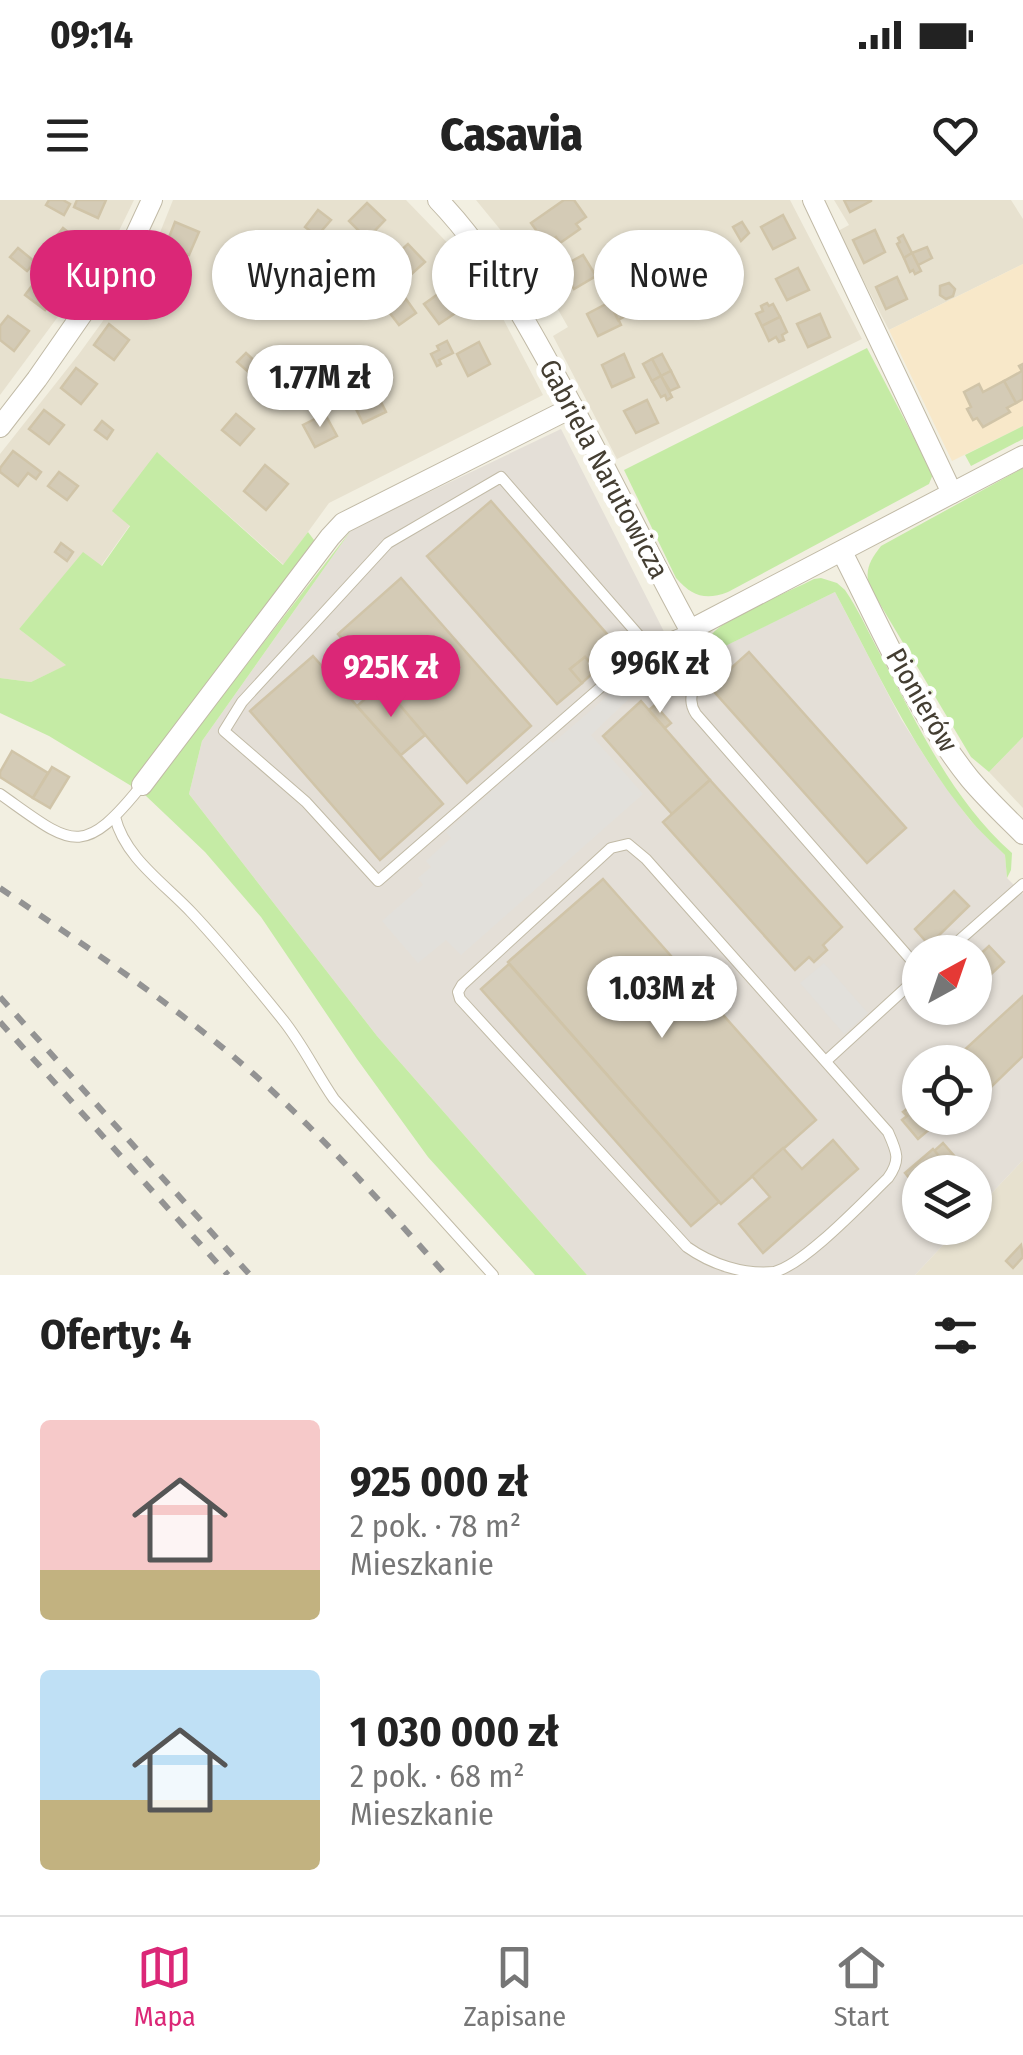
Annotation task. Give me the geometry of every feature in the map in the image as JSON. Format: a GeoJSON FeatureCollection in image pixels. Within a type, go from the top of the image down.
{"type":"FeatureCollection","features":[{"type":"Feature","properties":{"kind":"street"},"geometry":{"type":"LineString","coordinates":[[0,427],[133,241],[152,200]]}},
{"type":"Feature","properties":{"kind":"street","name":"Gabriela Narutowicza"},"geometry":{"type":"LineString","coordinates":[[438,200],[496,272],[573,407],[690,630]]}},
{"type":"Feature","properties":{"kind":"street"},"geometry":{"type":"LineString","coordinates":[[813,200],[952,493]]}},
{"type":"Feature","properties":{"kind":"street"},"geometry":{"type":"LineString","coordinates":[[142,785],[343,523],[573,407]]}},
{"type":"Feature","properties":{"kind":"street"},"geometry":{"type":"LineString","coordinates":[[690,630],[1023,456]]}},
{"type":"Feature","properties":{"kind":"street","name":"Pionierów"},"geometry":{"type":"LineString","coordinates":[[842,552],[943,740],[970,780],[1023,834]]}},
{"type":"Feature","properties":{"kind":"lane"},"geometry":{"type":"LineString","coordinates":[[648,646],[500,476],[388,543],[242,702],[224,731],[306,802],[378,880],[648,646],[690,630],[696,676],[690,696],[696,714],[902,951]]}},
{"type":"Feature","properties":{"kind":"lane"},"geometry":{"type":"LineString","coordinates":[[0,794],[58,834],[78,838],[88,836],[115,817],[142,785]]}},
{"type":"Feature","properties":{"kind":"lane"},"geometry":{"type":"LineString","coordinates":[[115,817],[132,851],[192,912],[287,1024],[334,1099],[493,1275]]}},
{"type":"Feature","properties":{"kind":"lane"},"geometry":{"type":"LineString","coordinates":[[628,844],[826,1061],[888,1132],[897,1156],[896,1167],[804,1257],[774,1272],[730,1269],[687,1247],[460,999],[458,992],[610,848],[628,844]]}},
{"type":"Feature","properties":{"kind":"lane"},"geometry":{"type":"LineString","coordinates":[[965,935],[1023,884]]}},
{"type":"Feature","properties":{"kind":"lane"},"geometry":{"type":"LineString","coordinates":[[826,1061],[902,989]]}},
{"type":"Feature","properties":{"kind":"shaded area"},"geometry":{"type":"Polygon","coordinates":[[[0,200],[134,200],[119,230],[30,230],[30,320],[56,320],[0,395],[0,200]]]}},
{"type":"Feature","properties":{"kind":"shaded area"},"geometry":{"type":"Polygon","coordinates":[[[173,200],[406,200],[435,230],[432,320],[504,320],[543,395],[329,503],[284,565],[158,453],[113,511],[130,525],[101,566],[83,553],[19,629],[67,665],[31,682],[0,678],[0,454],[104,320],[192,320],[192,230],[161,230],[173,200]]]}},
{"type":"Feature","properties":{"kind":"shaded area"},"geometry":{"type":"Polygon","coordinates":[[[476,200],[790,200],[862,339],[617,459],[553,336],[568,327],[564,320],[574,320],[574,230],[501,230],[476,200]]]}},
{"type":"Feature","properties":{"kind":"shaded area"},"geometry":{"type":"Polygon","coordinates":[[[834,200],[1011,200],[1023,219],[1023,264],[889,330],[838,231],[849,225],[834,200]]]}},
{"type":"Feature","properties":{"kind":"shaded area"},"geometry":{"type":"Polygon","coordinates":[[[1023,264],[1023,426],[952,461],[889,330],[1023,264]]]}},
{"type":"Feature","properties":{"kind":"shaded area"},"geometry":{"type":"Polygon","coordinates":[[[561,429],[682,667],[835,592],[901,719],[934,771],[970,820],[1005,855],[1007,878],[1023,894],[1023,1160],[992,1193],[992,1155],[902,1155],[902,1245],[943,1245],[915,1275],[587,1275],[377,1036],[189,794],[202,741],[352,529],[561,429]]]}},
{"type":"Feature","properties":{"kind":"shaded area"},"geometry":{"type":"Polygon","coordinates":[[[642,666],[655,680],[634,694],[591,735],[643,794],[461,955],[446,940],[418,963],[382,921],[423,885],[418,878],[431,867],[426,861],[451,838],[446,832],[549,740],[553,743],[642,666]]]}},
{"type":"Feature","properties":{"kind":"shaded area"},"geometry":{"type":"Polygon","coordinates":[[[1023,737],[1023,808],[989,772],[1023,737]]]}},
{"type":"Feature","properties":{"kind":"shaded area"},"geometry":{"type":"Polygon","coordinates":[[[824,963],[868,1013],[844,1034],[800,983],[824,963]]]}},
{"type":"Feature","properties":{"kind":"shaded area"},"geometry":{"type":"Polygon","coordinates":[[[1023,1160],[1023,1275],[915,1275],[943,1245],[992,1245],[992,1193],[1023,1160]]]}},
{"type":"Feature","properties":{"kind":"green space"},"geometry":{"type":"Polygon","coordinates":[[[867,348],[933,474],[929,484],[728,592],[706,596],[688,589],[676,578],[624,470],[867,348]]]}},
{"type":"Feature","properties":{"kind":"green space"},"geometry":{"type":"Polygon","coordinates":[[[1023,426],[1023,439],[971,466],[965,455],[1023,426]]]}},
{"type":"Feature","properties":{"kind":"green space"},"geometry":{"type":"Polygon","coordinates":[[[157,452],[283,565],[308,532],[314,547],[133,787],[49,736],[0,713],[0,678],[31,682],[66,665],[19,629],[83,552],[102,566],[130,526],[112,511],[157,452]]]}},
{"type":"Feature","properties":{"kind":"green space"},"geometry":{"type":"Polygon","coordinates":[[[1023,468],[1023,737],[989,772],[971,757],[871,589],[868,572],[881,546],[1023,468]]]}},
{"type":"Feature","properties":{"kind":"green space"},"geometry":{"type":"Polygon","coordinates":[[[352,529],[202,741],[189,794],[377,1036],[587,1275],[535,1275],[428,1157],[261,917],[205,852],[145,795],[352,529]]]}},
{"type":"Feature","properties":{"kind":"green space"},"geometry":{"type":"Polygon","coordinates":[[[821,578],[845,590],[937,759],[971,809],[1012,853],[1007,878],[1005,855],[972,822],[929,764],[835,592],[707,655],[708,640],[721,626],[821,578]]]}},
{"type":"Feature","properties":{"kind":"building"},"geometry":{"type":"Polygon","coordinates":[[[49,200],[70,204],[64,215],[46,205],[49,200]]]}},
{"type":"Feature","properties":{"kind":"building"},"geometry":{"type":"Polygon","coordinates":[[[77,200],[106,200],[98,218],[74,207],[77,200]]]}},
{"type":"Feature","properties":{"kind":"building"},"geometry":{"type":"Polygon","coordinates":[[[564,200],[574,200],[586,217],[576,224],[580,229],[574,233],[574,230],[536,230],[531,223],[564,200]]]}},
{"type":"Feature","properties":{"kind":"building"},"geometry":{"type":"Polygon","coordinates":[[[844,200],[871,200],[871,201],[850,212],[844,200]]]}},
{"type":"Feature","properties":{"kind":"building"},"geometry":{"type":"Polygon","coordinates":[[[367,203],[385,220],[376,230],[358,230],[349,221],[367,203]]]}},
{"type":"Feature","properties":{"kind":"building"},"geometry":{"type":"Polygon","coordinates":[[[318,210],[331,220],[322,230],[305,227],[318,210]]]}},
{"type":"Feature","properties":{"kind":"building"},"geometry":{"type":"Polygon","coordinates":[[[783,215],[795,238],[773,249],[761,227],[783,215]]]}},
{"type":"Feature","properties":{"kind":"building"},"geometry":{"type":"Polygon","coordinates":[[[175,222],[199,232],[192,248],[192,230],[172,230],[175,222]]]}},
{"type":"Feature","properties":{"kind":"building"},"geometry":{"type":"Polygon","coordinates":[[[742,222],[749,233],[744,238],[744,230],[733,227],[742,222]]]}},
{"type":"Feature","properties":{"kind":"building"},"geometry":{"type":"Polygon","coordinates":[[[875,230],[885,252],[864,263],[853,240],[875,230]]]}},
{"type":"Feature","properties":{"kind":"building"},"geometry":{"type":"Polygon","coordinates":[[[903,235],[912,253],[904,258],[897,244],[903,235]]]}},
{"type":"Feature","properties":{"kind":"building"},"geometry":{"type":"Polygon","coordinates":[[[927,247],[932,258],[918,265],[912,253],[927,247]]]}},
{"type":"Feature","properties":{"kind":"building"},"geometry":{"type":"Polygon","coordinates":[[[18,248],[30,258],[30,268],[27,271],[10,257],[18,248]]]}},
{"type":"Feature","properties":{"kind":"building"},"geometry":{"type":"Polygon","coordinates":[[[412,248],[425,262],[412,274],[412,248]]]}},
{"type":"Feature","properties":{"kind":"building"},"geometry":{"type":"Polygon","coordinates":[[[912,253],[921,271],[915,274],[904,258],[912,253]]]}},
{"type":"Feature","properties":{"kind":"building"},"geometry":{"type":"Polygon","coordinates":[[[583,255],[594,277],[574,289],[574,260],[583,255]]]}},
{"type":"Feature","properties":{"kind":"building"},"geometry":{"type":"Polygon","coordinates":[[[798,268],[809,290],[787,300],[776,279],[798,268]]]}},
{"type":"Feature","properties":{"kind":"building"},"geometry":{"type":"Polygon","coordinates":[[[897,277],[907,299],[886,309],[876,287],[897,277]]]}},
{"type":"Feature","properties":{"kind":"building"},"geometry":{"type":"Polygon","coordinates":[[[949,283],[955,289],[953,296],[946,299],[940,295],[940,286],[949,283]]]}},
{"type":"Feature","properties":{"kind":"building"},"geometry":{"type":"Polygon","coordinates":[[[432,298],[432,315],[424,304],[432,298]]]}},
{"type":"Feature","properties":{"kind":"building"},"geometry":{"type":"Polygon","coordinates":[[[767,303],[773,304],[780,317],[762,326],[756,314],[767,303]]]}},
{"type":"Feature","properties":{"kind":"building"},"geometry":{"type":"Polygon","coordinates":[[[594,310],[594,320],[619,320],[621,325],[598,336],[587,314],[594,310]]]}},
{"type":"Feature","properties":{"kind":"building"},"geometry":{"type":"Polygon","coordinates":[[[820,314],[830,337],[808,347],[797,324],[820,314]]]}},
{"type":"Feature","properties":{"kind":"building"},"geometry":{"type":"Polygon","coordinates":[[[8,316],[29,331],[14,351],[0,340],[0,326],[8,316]]]}},
{"type":"Feature","properties":{"kind":"building"},"geometry":{"type":"Polygon","coordinates":[[[780,317],[787,332],[782,335],[784,340],[779,342],[776,337],[769,341],[762,326],[780,317]]]}},
{"type":"Feature","properties":{"kind":"building"},"geometry":{"type":"Polygon","coordinates":[[[109,324],[129,340],[114,360],[94,345],[109,324]]]}},
{"type":"Feature","properties":{"kind":"building"},"geometry":{"type":"Polygon","coordinates":[[[447,341],[453,353],[439,360],[441,364],[437,366],[431,354],[447,341]]]}},
{"type":"Feature","properties":{"kind":"building"},"geometry":{"type":"Polygon","coordinates":[[[479,342],[490,364],[468,376],[457,354],[479,342]]]}},
{"type":"Feature","properties":{"kind":"building"},"geometry":{"type":"Polygon","coordinates":[[[363,350],[373,363],[357,375],[347,362],[363,350]]]}},
{"type":"Feature","properties":{"kind":"building"},"geometry":{"type":"Polygon","coordinates":[[[246,353],[261,367],[253,376],[237,362],[246,353]]]}},
{"type":"Feature","properties":{"kind":"building"},"geometry":{"type":"Polygon","coordinates":[[[624,354],[634,377],[612,387],[602,365],[624,354]]]}},
{"type":"Feature","properties":{"kind":"building"},"geometry":{"type":"Polygon","coordinates":[[[662,354],[671,371],[661,376],[652,359],[662,354]]]}},
{"type":"Feature","properties":{"kind":"building"},"geometry":{"type":"Polygon","coordinates":[[[652,359],[661,376],[652,381],[643,364],[652,359]]]}},
{"type":"Feature","properties":{"kind":"building"},"geometry":{"type":"Polygon","coordinates":[[[1023,364],[1023,399],[1016,403],[1004,381],[1022,371],[1019,366],[1023,364]]]}},
{"type":"Feature","properties":{"kind":"building"},"geometry":{"type":"Polygon","coordinates":[[[76,368],[97,384],[81,404],[61,388],[76,368]]]}},
{"type":"Feature","properties":{"kind":"building"},"geometry":{"type":"Polygon","coordinates":[[[671,371],[679,387],[670,391],[661,376],[671,371]]]}},
{"type":"Feature","properties":{"kind":"building"},"geometry":{"type":"Polygon","coordinates":[[[661,376],[672,397],[667,400],[652,381],[661,376]]]}},
{"type":"Feature","properties":{"kind":"building"},"geometry":{"type":"Polygon","coordinates":[[[1004,381],[1016,403],[1007,408],[1010,412],[983,427],[967,409],[971,407],[964,392],[979,384],[983,392],[1004,381]]]}},
{"type":"Feature","properties":{"kind":"building"},"geometry":{"type":"Polygon","coordinates":[[[375,390],[386,412],[363,423],[352,401],[375,390]]]}},
{"type":"Feature","properties":{"kind":"building"},"geometry":{"type":"Polygon","coordinates":[[[647,400],[658,423],[636,433],[624,411],[647,400]]]}},
{"type":"Feature","properties":{"kind":"building"},"geometry":{"type":"Polygon","coordinates":[[[44,410],[64,425],[49,444],[29,429],[44,410]]]}},
{"type":"Feature","properties":{"kind":"building"},"geometry":{"type":"Polygon","coordinates":[[[236,414],[254,429],[240,445],[222,430],[236,414]]]}},
{"type":"Feature","properties":{"kind":"building"},"geometry":{"type":"Polygon","coordinates":[[[325,414],[337,436],[315,447],[303,425],[325,414]]]}},
{"type":"Feature","properties":{"kind":"building"},"geometry":{"type":"Polygon","coordinates":[[[102,421],[113,430],[107,439],[95,430],[102,421]]]}},
{"type":"Feature","properties":{"kind":"building"},"geometry":{"type":"Polygon","coordinates":[[[13,451],[41,472],[36,479],[28,473],[18,486],[0,472],[13,451]]]}},
{"type":"Feature","properties":{"kind":"building"},"geometry":{"type":"Polygon","coordinates":[[[265,465],[288,484],[266,510],[244,491],[265,465]]]}},
{"type":"Feature","properties":{"kind":"building"},"geometry":{"type":"Polygon","coordinates":[[[59,472],[78,486],[67,500],[48,486],[59,472]]]}},
{"type":"Feature","properties":{"kind":"building"},"geometry":{"type":"Polygon","coordinates":[[[491,501],[620,649],[596,670],[585,657],[570,669],[582,683],[557,704],[427,556],[491,501]]]}},
{"type":"Feature","properties":{"kind":"building"},"geometry":{"type":"Polygon","coordinates":[[[61,543],[73,552],[67,561],[55,552],[61,543]]]}},
{"type":"Feature","properties":{"kind":"building"},"geometry":{"type":"Polygon","coordinates":[[[401,578],[531,726],[467,783],[338,634],[401,578]]]}},
{"type":"Feature","properties":{"kind":"building"},"geometry":{"type":"Polygon","coordinates":[[[749,652],[906,828],[867,863],[710,687],[749,652]]]}},
{"type":"Feature","properties":{"kind":"building"},"geometry":{"type":"Polygon","coordinates":[[[673,654],[676,662],[658,671],[654,663],[673,654]]]}},
{"type":"Feature","properties":{"kind":"building"},"geometry":{"type":"Polygon","coordinates":[[[313,656],[443,804],[380,860],[250,711],[313,656]]]}},
{"type":"Feature","properties":{"kind":"building"},"geometry":{"type":"Polygon","coordinates":[[[585,657],[596,670],[582,683],[570,669],[585,657]]]}},
{"type":"Feature","properties":{"kind":"building"},"geometry":{"type":"Polygon","coordinates":[[[382,684],[425,735],[401,755],[357,706],[382,684]]]}},
{"type":"Feature","properties":{"kind":"building"},"geometry":{"type":"Polygon","coordinates":[[[641,701],[710,780],[672,814],[603,736],[641,701]]]}},
{"type":"Feature","properties":{"kind":"building"},"geometry":{"type":"Polygon","coordinates":[[[655,705],[671,723],[665,728],[649,710],[655,705]]]}},
{"type":"Feature","properties":{"kind":"building"},"geometry":{"type":"Polygon","coordinates":[[[12,751],[48,773],[33,798],[0,777],[12,751]]]}},
{"type":"Feature","properties":{"kind":"building"},"geometry":{"type":"Polygon","coordinates":[[[52,767],[69,777],[50,808],[33,798],[52,767]]]}},
{"type":"Feature","properties":{"kind":"building"},"geometry":{"type":"Polygon","coordinates":[[[710,780],[842,927],[823,945],[827,950],[814,962],[809,957],[795,970],[663,822],[710,780]]]}},
{"type":"Feature","properties":{"kind":"building"},"geometry":{"type":"Polygon","coordinates":[[[603,879],[816,1120],[721,1204],[508,962],[603,879]]]}},
{"type":"Feature","properties":{"kind":"building"},"geometry":{"type":"Polygon","coordinates":[[[954,891],[969,906],[939,935],[920,935],[915,929],[954,891]]]}},
{"type":"Feature","properties":{"kind":"building"},"geometry":{"type":"Polygon","coordinates":[[[992,949],[1004,962],[992,973],[992,949]]]}},
{"type":"Feature","properties":{"kind":"building"},"geometry":{"type":"Polygon","coordinates":[[[509,964],[719,1202],[691,1226],[481,989],[509,964]]]}},
{"type":"Feature","properties":{"kind":"building"},"geometry":{"type":"Polygon","coordinates":[[[1023,996],[1023,1056],[992,1086],[992,1045],[970,1045],[1023,996]]]}},
{"type":"Feature","properties":{"kind":"building"},"geometry":{"type":"Polygon","coordinates":[[[833,1140],[858,1169],[763,1253],[739,1224],[770,1197],[752,1176],[783,1148],[802,1169],[833,1140]]]}},
{"type":"Feature","properties":{"kind":"building"},"geometry":{"type":"Polygon","coordinates":[[[943,1143],[953,1155],[937,1155],[934,1151],[943,1143]]]}},
{"type":"Feature","properties":{"kind":"building"},"geometry":{"type":"Polygon","coordinates":[[[1021,1245],[1023,1257],[1013,1268],[1006,1261],[1021,1245]]]}},
{"type":"Feature","properties":{"kind":"railway"},"geometry":{"type":"LineString","coordinates":[[0,888],[164,1002],[257,1077],[331,1149],[446,1275]]}},
{"type":"Feature","properties":{"kind":"railway"},"geometry":{"type":"LineString","coordinates":[[0,997],[250,1275]]}},
{"type":"Feature","properties":{"kind":"railway"},"geometry":{"type":"LineString","coordinates":[[0,1022],[228,1275]]}}]}
